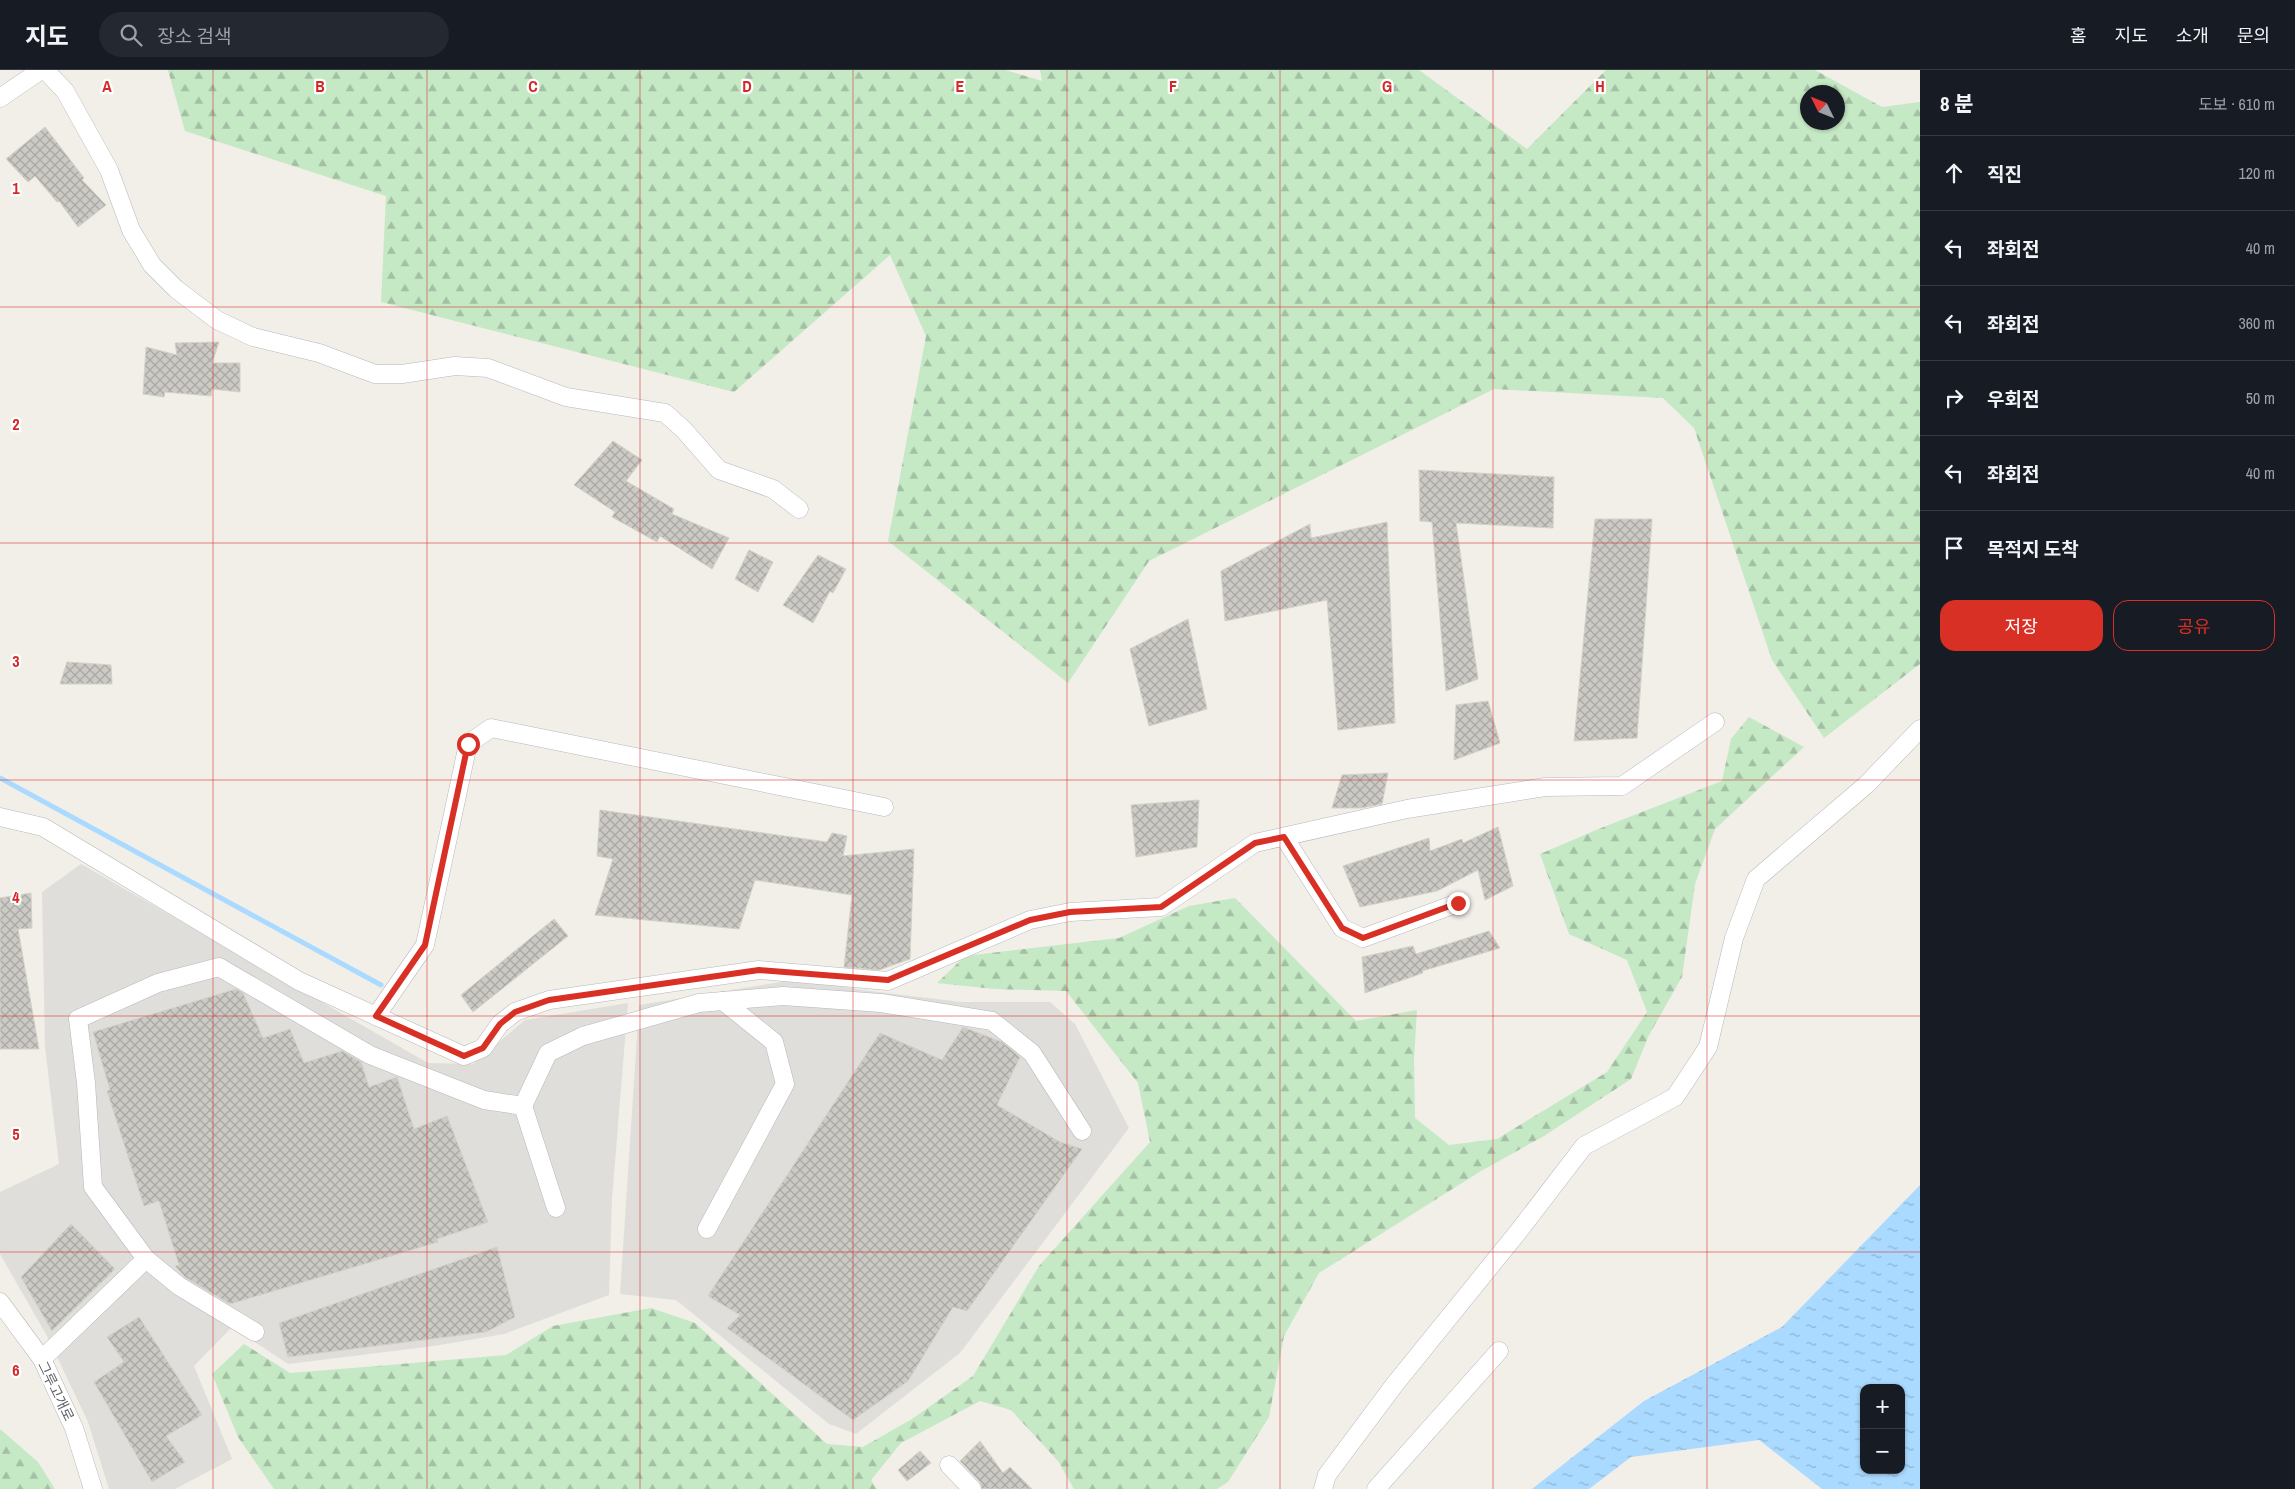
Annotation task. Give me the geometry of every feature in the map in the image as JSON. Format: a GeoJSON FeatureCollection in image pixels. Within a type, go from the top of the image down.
{"type":"FeatureCollection","features":[{"type":"Feature","properties":{"kind":"street"},"geometry":{"type":"LineString","coordinates":[[0,98],[41,70]]}},
{"type":"Feature","properties":{"kind":"street"},"geometry":{"type":"LineString","coordinates":[[45,70],[65,92],[109,170],[132,230],[152,266],[176,289],[217,320],[253,337],[319,353],[375,374],[402,374],[455,366],[488,368],[566,397],[664,413],[684,430],[719,470],[773,488],[798,510]]}},
{"type":"Feature","properties":{"kind":"street"},"geometry":{"type":"LineString","coordinates":[[0,816],[43,827],[299,981],[464,1056],[483,1048],[500,1024],[515,1012],[549,1000],[759,970],[888,980],[1030,920],[1070,912],[1161,907],[1255,843],[1407,809],[1545,787],[1622,786],[1715,722]]}},
{"type":"Feature","properties":{"kind":"street"},"geometry":{"type":"LineString","coordinates":[[376,1016],[425,945],[468,744],[491,728],[884,807]]}},
{"type":"Feature","properties":{"kind":"street"},"geometry":{"type":"LineString","coordinates":[[1323,1489],[1327,1474],[1395,1384],[1518,1232],[1584,1146],[1675,1097],[1708,1047],[1734,938],[1756,879],[1866,785],[1920,729]]}},
{"type":"Feature","properties":{"kind":"street"},"geometry":{"type":"LineString","coordinates":[[1284,837],[1342,928],[1363,938],[1458,903]]}},
{"type":"Feature","properties":{"kind":"street"},"geometry":{"type":"LineString","coordinates":[[255,1332],[179,1286],[146,1259],[92,1187],[86,1083],[78,1018],[158,983],[219,967],[370,1055],[484,1100],[523,1106]]}},
{"type":"Feature","properties":{"kind":"street"},"geometry":{"type":"LineString","coordinates":[[556,1208],[523,1106],[548,1053],[583,1036],[699,1003],[783,996],[881,1003],[992,1021],[1032,1052],[1082,1131]]}},
{"type":"Feature","properties":{"kind":"street"},"geometry":{"type":"LineString","coordinates":[[707,1229],[785,1084],[774,1042],[723,1002]]}},
{"type":"Feature","properties":{"kind":"street"},"geometry":{"type":"LineString","coordinates":[[42,1359],[146,1259]]}},
{"type":"Feature","properties":{"kind":"street","name":"그루고개로"},"geometry":{"type":"LineString","coordinates":[[0,1302],[42,1359],[74,1428],[93,1489]]}},
{"type":"Feature","properties":{"kind":"street"},"geometry":{"type":"LineString","coordinates":[[1376,1489],[1499,1351]]}},
{"type":"Feature","properties":{"kind":"street"},"geometry":{"type":"LineString","coordinates":[[949,1465],[972,1489]]}},
{"type":"Feature","properties":{"kind":"shaded area"},"geometry":{"type":"Polygon","coordinates":[[[81,864],[428,1063],[473,1064],[525,1020],[628,1003],[612,1199],[609,1295],[504,1334],[434,1346],[288,1364],[232,1327],[194,1366],[232,1459],[175,1489],[109,1489],[88,1422],[47,1336],[0,1254],[0,1192],[59,1164],[45,1047],[42,892],[81,864]]]}},
{"type":"Feature","properties":{"kind":"shaded area"},"geometry":{"type":"Polygon","coordinates":[[[799,979],[862,990],[961,1002],[1050,1002],[1075,1024],[1129,1128],[960,1353],[856,1434],[829,1424],[676,1300],[620,1294],[639,1005],[799,979]]]}},
{"type":"Feature","properties":{"kind":"green space"},"geometry":{"type":"Polygon","coordinates":[[[168,70],[1005,70],[1042,81],[1040,70],[1419,70],[1527,149],[1606,70],[1815,70],[1842,85],[1800,85],[1800,130],[1845,130],[1845,87],[1882,107],[1920,102],[1920,664],[1824,738],[1772,660],[1694,428],[1663,398],[1494,389],[1149,561],[1068,683],[888,541],[926,336],[890,255],[734,392],[381,302],[386,196],[185,131],[168,70]]]}},
{"type":"Feature","properties":{"kind":"green space"},"geometry":{"type":"Polygon","coordinates":[[[1749,717],[1804,747],[1715,829],[1695,884],[1682,977],[1649,1035],[1631,1079],[1544,1136],[1481,1171],[1319,1273],[1284,1336],[1269,1417],[1228,1482],[1217,1489],[1074,1489],[1058,1461],[1011,1410],[980,1401],[901,1443],[871,1480],[877,1489],[274,1489],[238,1437],[212,1374],[244,1344],[290,1373],[506,1355],[553,1326],[651,1308],[695,1323],[827,1444],[863,1447],[912,1419],[973,1376],[1039,1266],[1150,1142],[1138,1083],[1066,991],[995,989],[937,983],[965,956],[1119,938],[1189,906],[1235,898],[1356,1021],[1417,1010],[1414,1059],[1415,1118],[1449,1145],[1497,1139],[1607,1072],[1647,1012],[1627,960],[1569,934],[1540,854],[1722,781],[1731,739],[1749,717]]]}},
{"type":"Feature","properties":{"kind":"green space"},"geometry":{"type":"Polygon","coordinates":[[[0,1429],[38,1462],[55,1489],[0,1489],[0,1429]]]}},
{"type":"Feature","properties":{"kind":"water"},"geometry":{"type":"Polygon","coordinates":[[[1920,1185],[1920,1489],[1822,1489],[1759,1440],[1631,1457],[1589,1489],[1532,1489],[1644,1401],[1782,1327],[1920,1185]]]}},
{"type":"Feature","properties":{"kind":"building"},"geometry":{"type":"Polygon","coordinates":[[[45,127],[84,178],[82,180],[106,205],[78,227],[59,201],[57,202],[35,176],[28,182],[6,159],[45,127]]]}},
{"type":"Feature","properties":{"kind":"building"},"geometry":{"type":"Polygon","coordinates":[[[219,342],[212,363],[240,363],[240,392],[212,389],[211,396],[165,392],[164,397],[143,394],[146,347],[177,355],[175,343],[219,342]]]}},
{"type":"Feature","properties":{"kind":"building"},"geometry":{"type":"Polygon","coordinates":[[[613,441],[642,460],[626,481],[674,509],[672,514],[729,538],[712,569],[660,536],[657,542],[612,517],[615,512],[574,485],[613,441]]]}},
{"type":"Feature","properties":{"kind":"building"},"geometry":{"type":"Polygon","coordinates":[[[1419,470],[1554,477],[1553,528],[1456,523],[1478,679],[1446,691],[1432,522],[1420,521],[1419,470]]]}},
{"type":"Feature","properties":{"kind":"building"},"geometry":{"type":"Polygon","coordinates":[[[1595,519],[1652,519],[1637,738],[1574,741],[1595,519]]]}},
{"type":"Feature","properties":{"kind":"building"},"geometry":{"type":"Polygon","coordinates":[[[1387,522],[1395,723],[1338,730],[1327,600],[1225,621],[1221,571],[1310,524],[1311,538],[1387,522]]]}},
{"type":"Feature","properties":{"kind":"building"},"geometry":{"type":"Polygon","coordinates":[[[749,550],[773,562],[758,592],[735,579],[749,550]]]}},
{"type":"Feature","properties":{"kind":"building"},"geometry":{"type":"Polygon","coordinates":[[[818,555],[846,569],[833,593],[830,591],[813,623],[783,605],[818,555]]]}},
{"type":"Feature","properties":{"kind":"building"},"geometry":{"type":"Polygon","coordinates":[[[1188,619],[1207,709],[1149,726],[1130,649],[1188,619]]]}},
{"type":"Feature","properties":{"kind":"building"},"geometry":{"type":"Polygon","coordinates":[[[67,662],[111,665],[112,684],[60,684],[67,662]]]}},
{"type":"Feature","properties":{"kind":"building"},"geometry":{"type":"Polygon","coordinates":[[[1488,701],[1500,743],[1454,760],[1456,705],[1488,701]]]}},
{"type":"Feature","properties":{"kind":"building"},"geometry":{"type":"Polygon","coordinates":[[[1388,773],[1382,804],[1361,808],[1332,808],[1342,775],[1388,773]]]}},
{"type":"Feature","properties":{"kind":"building"},"geometry":{"type":"Polygon","coordinates":[[[1199,800],[1197,847],[1136,857],[1131,805],[1199,800]]]}},
{"type":"Feature","properties":{"kind":"building"},"geometry":{"type":"Polygon","coordinates":[[[600,810],[827,842],[832,833],[847,836],[843,856],[914,849],[910,959],[879,970],[844,967],[852,895],[755,880],[739,929],[595,915],[613,859],[597,856],[600,810]]]}},
{"type":"Feature","properties":{"kind":"building"},"geometry":{"type":"Polygon","coordinates":[[[1498,827],[1513,886],[1485,900],[1478,870],[1437,891],[1360,907],[1343,866],[1429,838],[1430,851],[1462,839],[1463,843],[1498,827]]]}},
{"type":"Feature","properties":{"kind":"building"},"geometry":{"type":"Polygon","coordinates":[[[31,893],[32,928],[18,929],[39,1049],[0,1049],[0,898],[31,893]]]}},
{"type":"Feature","properties":{"kind":"building"},"geometry":{"type":"Polygon","coordinates":[[[554,919],[568,936],[473,1012],[461,995],[554,919]]]}},
{"type":"Feature","properties":{"kind":"building"},"geometry":{"type":"Polygon","coordinates":[[[1489,931],[1500,948],[1422,971],[1423,973],[1365,993],[1362,957],[1413,946],[1416,954],[1489,931]]]}},
{"type":"Feature","properties":{"kind":"building"},"geometry":{"type":"Polygon","coordinates":[[[236,989],[243,993],[263,1038],[290,1029],[304,1063],[342,1051],[361,1062],[369,1087],[397,1077],[414,1129],[447,1116],[488,1222],[437,1239],[438,1242],[230,1304],[185,1277],[175,1266],[179,1265],[159,1201],[144,1206],[107,1091],[110,1090],[93,1032],[236,989]]]}},
{"type":"Feature","properties":{"kind":"building"},"geometry":{"type":"Polygon","coordinates":[[[963,1027],[1002,1042],[1020,1057],[997,1105],[1060,1142],[1082,1149],[967,1311],[953,1307],[908,1381],[853,1420],[727,1328],[740,1315],[708,1296],[880,1033],[942,1060],[963,1027]]]}},
{"type":"Feature","properties":{"kind":"building"},"geometry":{"type":"Polygon","coordinates":[[[71,1224],[115,1269],[52,1331],[21,1277],[71,1224]]]}},
{"type":"Feature","properties":{"kind":"building"},"geometry":{"type":"Polygon","coordinates":[[[497,1247],[515,1317],[486,1332],[288,1357],[279,1323],[497,1247]]]}},
{"type":"Feature","properties":{"kind":"building"},"geometry":{"type":"Polygon","coordinates":[[[139,1317],[202,1415],[166,1436],[185,1462],[152,1482],[94,1382],[124,1362],[107,1337],[139,1317]]]}},
{"type":"Feature","properties":{"kind":"building"},"geometry":{"type":"Polygon","coordinates":[[[980,1441],[1003,1473],[1010,1467],[1032,1489],[982,1489],[980,1482],[960,1461],[980,1441]]]}},
{"type":"Feature","properties":{"kind":"building"},"geometry":{"type":"Polygon","coordinates":[[[920,1451],[931,1463],[907,1481],[898,1470],[920,1451]]]}},
{"type":"Feature","properties":{"kind":"waterway"},"geometry":{"type":"LineString","coordinates":[[0,778],[381,985]]}},
{"type":"Feature","properties":{"kind":"route"},"geometry":{"type":"LineString","coordinates":[[468,744],[425,945],[376,1016],[464,1056],[483,1048],[500,1024],[515,1012],[549,1000],[759,970],[888,980],[1030,920],[1070,912],[1161,907],[1255,843],[1284,837],[1342,928],[1363,938],[1458,903]]}}]}
